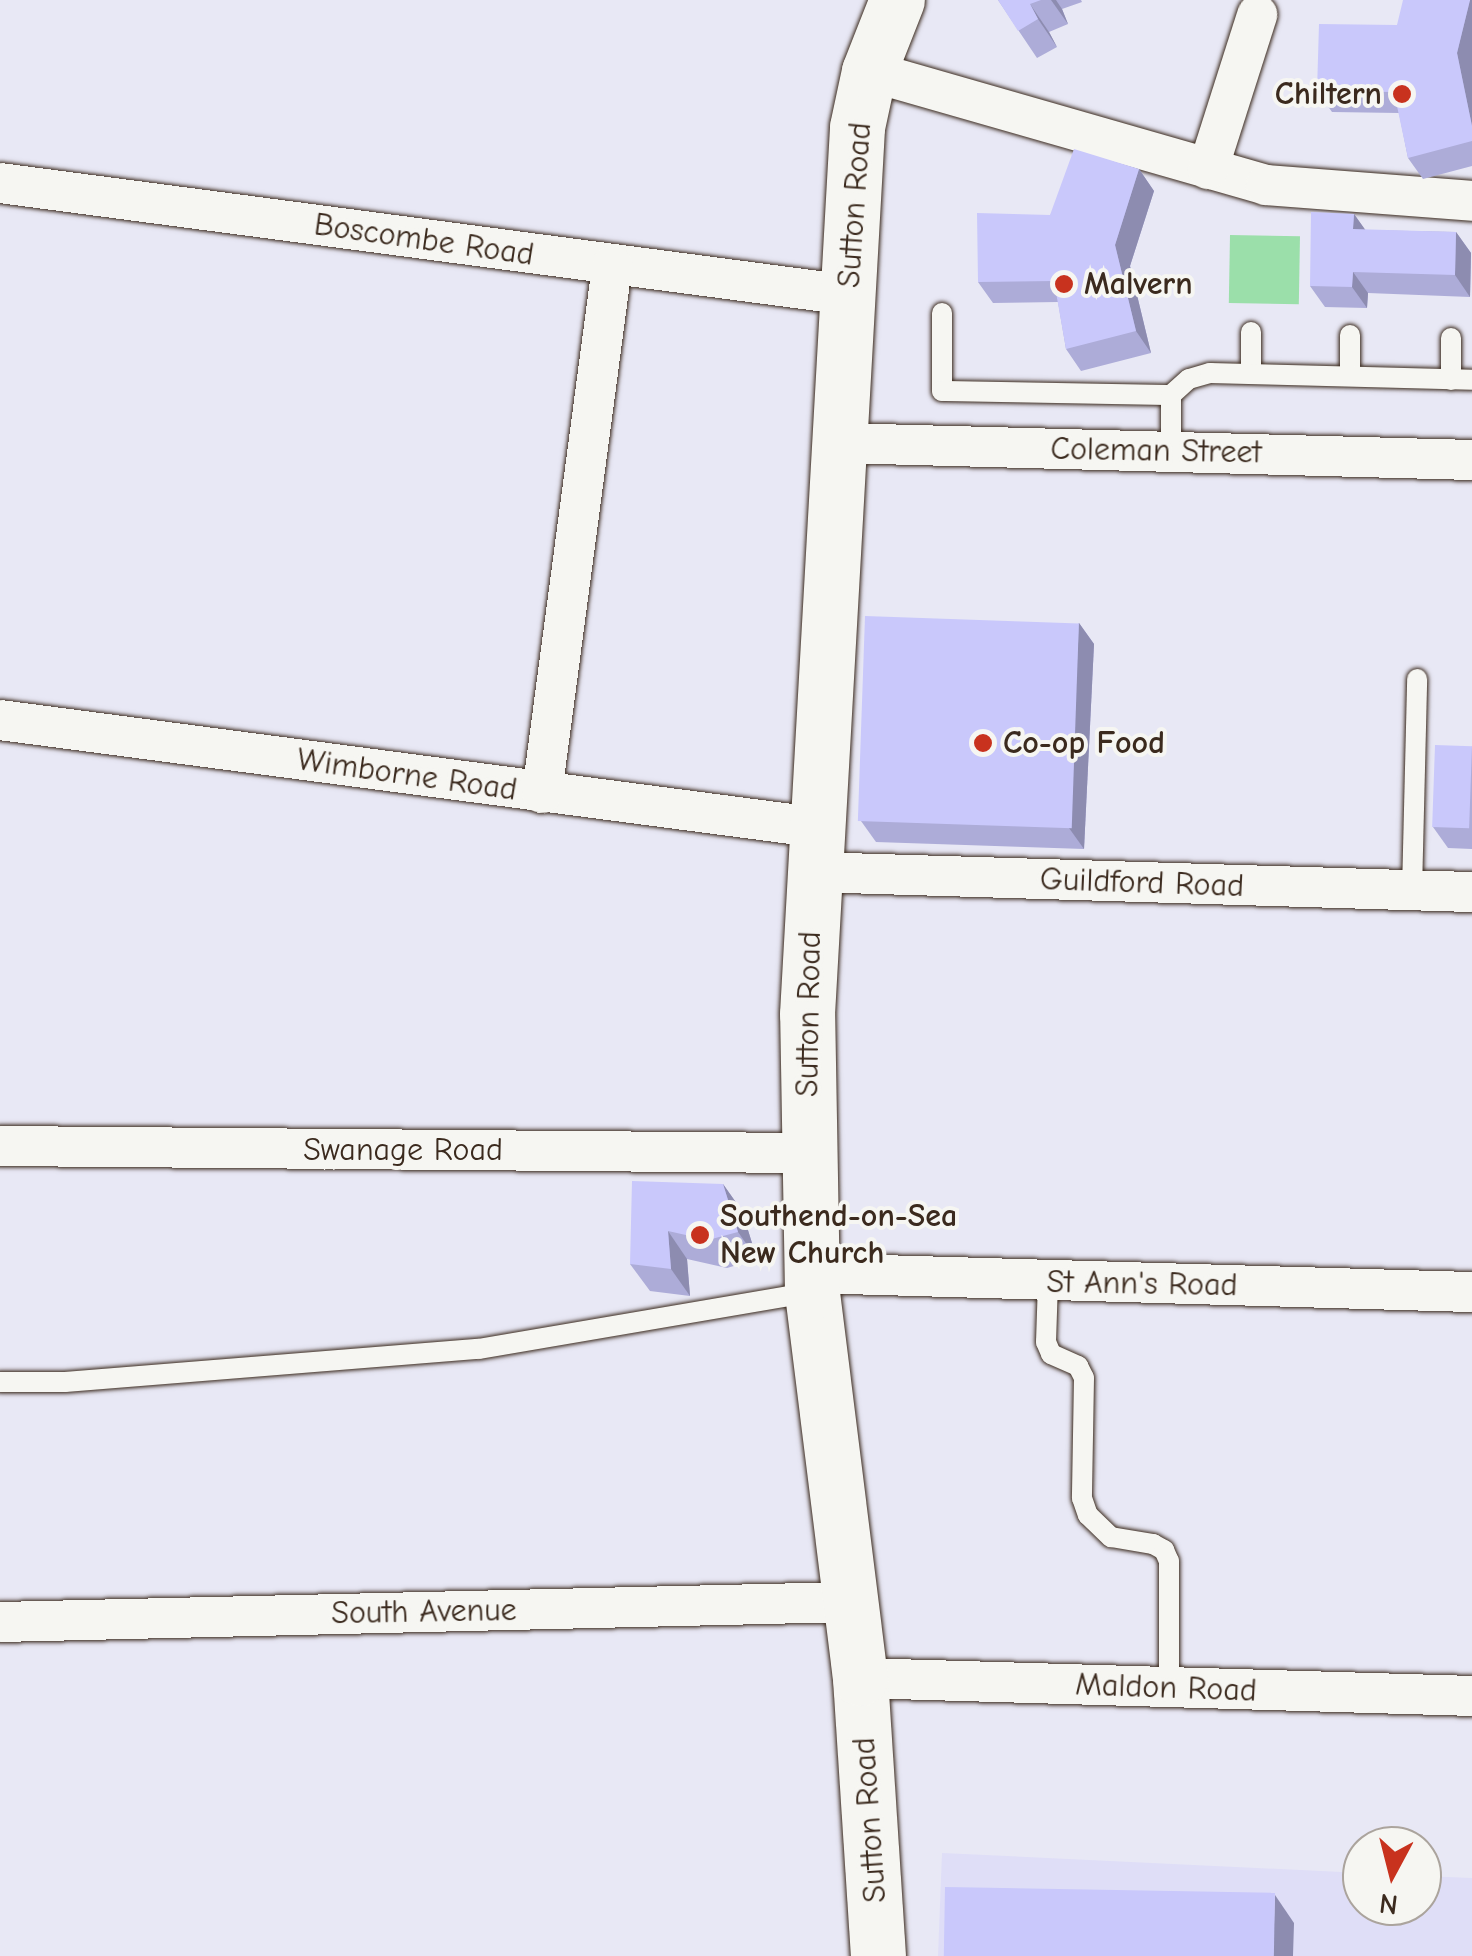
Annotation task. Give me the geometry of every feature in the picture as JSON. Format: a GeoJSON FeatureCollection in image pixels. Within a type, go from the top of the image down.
{"type":"FeatureCollection","features":[{"type":"Feature","properties":{"kind":"main road","name":"Sutton Road"},"geometry":{"type":"LineString","coordinates":[[878,1956],[860,1678],[812,1282],[807,1154],[813,849],[857,127],[869,71],[896,0]]}},
{"type":"Feature","properties":{"kind":"street"},"geometry":{"type":"LineString","coordinates":[[1208,169],[1257,15]]}},
{"type":"Feature","properties":{"kind":"street","name":"Sutton Road"},"geometry":{"type":"LineString","coordinates":[[869,71],[1208,169],[1253,194],[1460,205]]}},
{"type":"Feature","properties":{"kind":"street","name":"Boscombe Road"},"geometry":{"type":"LineString","coordinates":[[0,183],[848,295]]}},
{"type":"Feature","properties":{"kind":"street"},"geometry":{"type":"LineString","coordinates":[[542,794],[612,266]]}},
{"type":"Feature","properties":{"kind":"street","name":"Coleman Street"},"geometry":{"type":"LineString","coordinates":[[840,443],[1472,460]]}},
{"type":"Feature","properties":{"kind":"street","name":"Wimborne Road"},"geometry":{"type":"LineString","coordinates":[[0,720],[542,794],[813,849]]}},
{"type":"Feature","properties":{"kind":"street","name":"Guildford Road"},"geometry":{"type":"LineString","coordinates":[[813,849],[1472,892]]}},
{"type":"Feature","properties":{"kind":"street","name":"Swanage Road"},"geometry":{"type":"LineString","coordinates":[[0,1146],[807,1154]]}},
{"type":"Feature","properties":{"kind":"street","name":"St Ann's Road"},"geometry":{"type":"LineString","coordinates":[[812,1282],[1048,1282],[1472,1292]]}},
{"type":"Feature","properties":{"kind":"street","name":"South Avenue"},"geometry":{"type":"LineString","coordinates":[[0,1622],[848,1602]]}},
{"type":"Feature","properties":{"kind":"street","name":"Maldon Road"},"geometry":{"type":"LineString","coordinates":[[860,1678],[1472,1696]]}},
{"type":"Feature","properties":{"kind":"lane"},"geometry":{"type":"LineString","coordinates":[[942,312],[942,392],[1171,395],[1188,379],[1210,373],[1461,380],[1451,338]]}},
{"type":"Feature","properties":{"kind":"lane"},"geometry":{"type":"LineString","coordinates":[[1251,332],[1251,374]]}},
{"type":"Feature","properties":{"kind":"lane"},"geometry":{"type":"LineString","coordinates":[[1350,335],[1350,376]]}},
{"type":"Feature","properties":{"kind":"lane"},"geometry":{"type":"LineString","coordinates":[[1171,395],[1171,451]]}},
{"type":"Feature","properties":{"kind":"lane"},"geometry":{"type":"LineString","coordinates":[[1412,891],[1417,679]]}},
{"type":"Feature","properties":{"kind":"lane"},"geometry":{"type":"LineString","coordinates":[[0,1382],[82,1380],[462,1350],[812,1282]]}},
{"type":"Feature","properties":{"kind":"lane"},"geometry":{"type":"LineString","coordinates":[[1048,1282],[1046,1342],[1051,1354],[1078,1366],[1084,1378],[1082,1498],[1088,1515],[1112,1538],[1153,1544],[1164,1550],[1169,1561],[1169,1689]]}},
{"type":"Feature","properties":{"kind":"shaded area"},"geometry":{"type":"Polygon","coordinates":[[[942,1853],[1342,1872],[1342,1926],[1442,1926],[1442,1877],[1472,1878],[1472,1956],[938,1956],[942,1853]]]}},
{"type":"Feature","properties":{"kind":"green space"},"geometry":{"type":"Polygon","coordinates":[[[1230,235],[1300,236],[1299,304],[1229,303],[1230,235]]]}},
{"type":"Feature","properties":{"kind":"building"},"geometry":{"type":"Polygon","coordinates":[[[998,0],[1041,0],[1030,4],[1038,19],[1018,31],[998,0]]]}},
{"type":"Feature","properties":{"kind":"building","name":"Chiltern"},"geometry":{"type":"Polygon","coordinates":[[[1403,0],[1470,0],[1457,53],[1472,141],[1408,158],[1394,92],[1317,91],[1319,24],[1397,25],[1403,0]]]}},
{"type":"Feature","properties":{"kind":"building","name":"Malvern"},"geometry":{"type":"Polygon","coordinates":[[[1074,149],[1139,169],[1115,245],[1136,331],[1066,349],[1054,281],[978,282],[977,213],[1050,215],[1074,149]]]}},
{"type":"Feature","properties":{"kind":"building"},"geometry":{"type":"Polygon","coordinates":[[[1311,212],[1354,214],[1353,229],[1456,232],[1455,275],[1353,272],[1352,287],[1310,286],[1311,212]]]}},
{"type":"Feature","properties":{"kind":"building","name":"Co-op Food"},"geometry":{"type":"Polygon","coordinates":[[[865,616],[1079,623],[1072,828],[858,821],[865,616]]]}},
{"type":"Feature","properties":{"kind":"building"},"geometry":{"type":"Polygon","coordinates":[[[1435,745],[1472,746],[1469,828],[1432,827],[1435,745]]]}},
{"type":"Feature","properties":{"kind":"building"},"geometry":{"type":"Polygon","coordinates":[[[632,1181],[723,1184],[738,1232],[708,1240],[668,1231],[671,1269],[630,1264],[632,1181]]]}},
{"type":"Feature","properties":{"kind":"building"},"geometry":{"type":"Polygon","coordinates":[[[945,1887],[1275,1893],[1274,1956],[944,1956],[945,1887]]]}},
{"type":"Feature","properties":{"kind":"place","name":"Chiltern"},"geometry":{"type":"Point","coordinates":[1402,94]}},
{"type":"Feature","properties":{"kind":"place","name":"Malvern"},"geometry":{"type":"Point","coordinates":[1064,284]}},
{"type":"Feature","properties":{"kind":"place","name":"Co-op Food"},"geometry":{"type":"Point","coordinates":[983,743]}},
{"type":"Feature","properties":{"kind":"place","name":"Southend-on-Sea New Church"},"geometry":{"type":"Point","coordinates":[700,1235]}}]}
